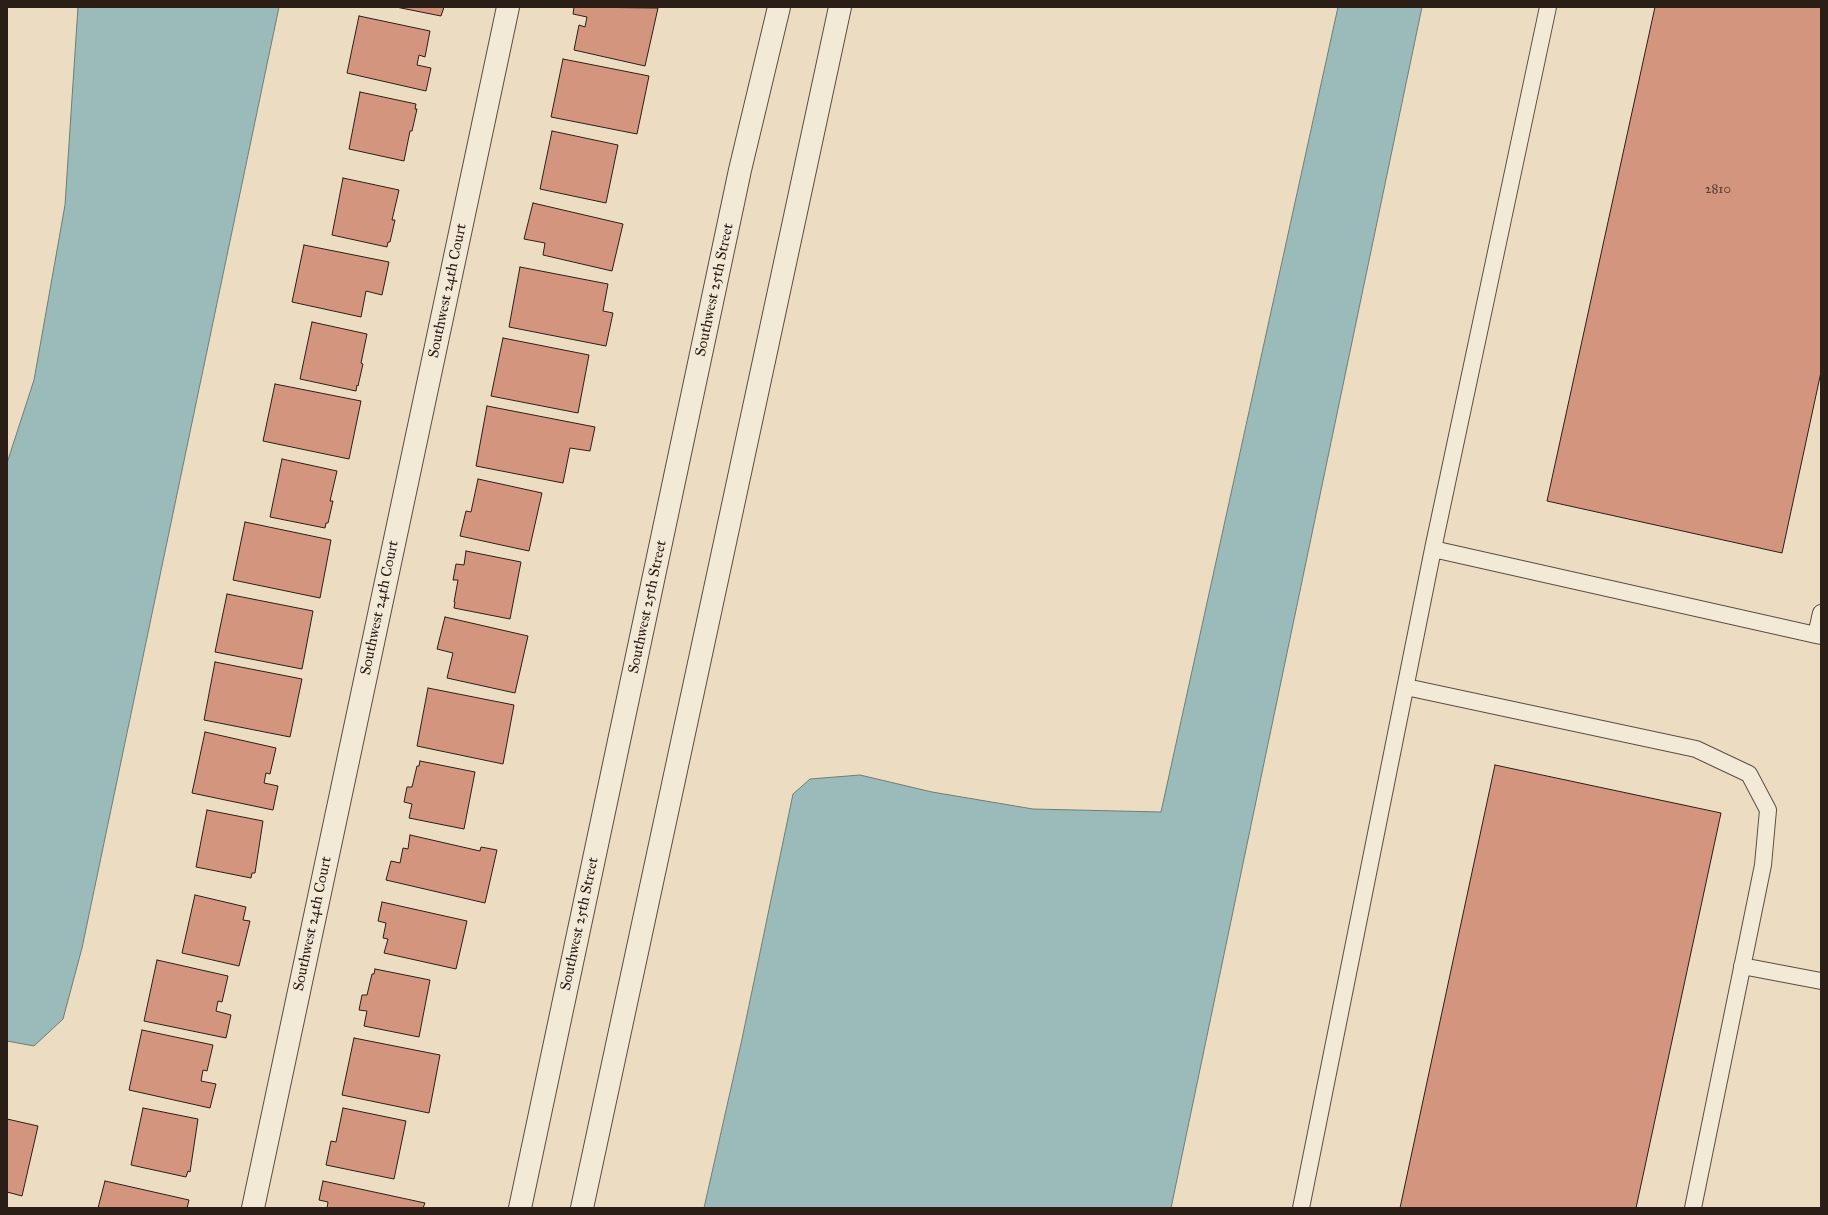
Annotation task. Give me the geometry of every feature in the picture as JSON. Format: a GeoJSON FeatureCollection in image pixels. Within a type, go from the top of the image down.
{"type":"FeatureCollection","features":[{"type":"Feature","properties":{"kind":"street","name":"Southwest 24th Court"},"geometry":{"type":"LineString","coordinates":[[253,1208],[508,7]]}},
{"type":"Feature","properties":{"kind":"street","name":"Southwest 25th Street"},"geometry":{"type":"LineString","coordinates":[[520,1208],[740,170],[779,7]]}},
{"type":"Feature","properties":{"kind":"street"},"geometry":{"type":"LineString","coordinates":[[582,1208],[840,7]]}},
{"type":"Feature","properties":{"kind":"lane"},"geometry":{"type":"LineString","coordinates":[[1301,1208],[1433,549],[1548,7]]}},
{"type":"Feature","properties":{"kind":"lane"},"geometry":{"type":"LineString","coordinates":[[1433,549],[1819,636],[1821,613]]}},
{"type":"Feature","properties":{"kind":"lane"},"geometry":{"type":"LineString","coordinates":[[1406,687],[1696,749],[1749,774],[1768,810],[1763,865],[1694,1208]]}},
{"type":"Feature","properties":{"kind":"lane"},"geometry":{"type":"LineString","coordinates":[[1742,966],[1821,981]]}},
{"type":"Feature","properties":{"kind":"water"},"geometry":{"type":"Polygon","coordinates":[[[78,7],[279,7],[82,948],[63,1019],[34,1046],[7,1041],[7,463],[34,380],[65,205],[78,7]]]}},
{"type":"Feature","properties":{"kind":"water"},"geometry":{"type":"Polygon","coordinates":[[[1338,7],[1422,7],[1171,1208],[704,1208],[742,1039],[793,794],[810,779],[860,775],[932,792],[1033,809],[1161,812],[1338,7]]]}},
{"type":"Feature","properties":{"kind":"building"},"geometry":{"type":"Polygon","coordinates":[[[396,7],[444,7],[441,16],[396,7]]]}},
{"type":"Feature","properties":{"kind":"building"},"geometry":{"type":"Polygon","coordinates":[[[574,7],[658,8],[645,66],[574,50],[579,25],[585,27],[587,17],[573,14],[574,7]]]}},
{"type":"Feature","properties":{"kind":"building"},"geometry":{"type":"Polygon","coordinates":[[[1655,7],[1821,7],[1821,372],[1782,553],[1547,501],[1655,7]]]}},
{"type":"Feature","properties":{"kind":"building"},"geometry":{"type":"Polygon","coordinates":[[[359,16],[430,31],[425,57],[419,55],[417,65],[431,68],[426,91],[347,73],[359,16]]]}},
{"type":"Feature","properties":{"kind":"building"},"geometry":{"type":"Polygon","coordinates":[[[563,59],[649,76],[637,134],[551,117],[563,59]]]}},
{"type":"Feature","properties":{"kind":"building"},"geometry":{"type":"Polygon","coordinates":[[[360,92],[416,104],[415,109],[417,109],[412,131],[410,131],[404,161],[349,149],[360,92]]]}},
{"type":"Feature","properties":{"kind":"building"},"geometry":{"type":"Polygon","coordinates":[[[552,131],[618,145],[606,203],[540,189],[552,131]]]}},
{"type":"Feature","properties":{"kind":"building"},"geometry":{"type":"Polygon","coordinates":[[[343,178],[399,190],[392,220],[395,220],[390,242],[388,242],[387,247],[332,235],[343,178]]]}},
{"type":"Feature","properties":{"kind":"building"},"geometry":{"type":"Polygon","coordinates":[[[533,203],[623,224],[612,271],[543,255],[545,243],[524,239],[533,203]]]}},
{"type":"Feature","properties":{"kind":"building"},"geometry":{"type":"Polygon","coordinates":[[[304,245],[389,262],[382,295],[366,291],[361,317],[292,302],[304,245]]]}},
{"type":"Feature","properties":{"kind":"building"},"geometry":{"type":"Polygon","coordinates":[[[520,267],[608,284],[603,311],[613,313],[606,346],[509,327],[520,267]]]}},
{"type":"Feature","properties":{"kind":"building"},"geometry":{"type":"Polygon","coordinates":[[[312,322],[367,334],[361,363],[363,364],[356,391],[300,379],[312,322]]]}},
{"type":"Feature","properties":{"kind":"building"},"geometry":{"type":"Polygon","coordinates":[[[503,338],[589,355],[578,413],[491,396],[503,338]]]}},
{"type":"Feature","properties":{"kind":"building"},"geometry":{"type":"Polygon","coordinates":[[[275,384],[361,401],[349,459],[263,441],[275,384]]]}},
{"type":"Feature","properties":{"kind":"building"},"geometry":{"type":"Polygon","coordinates":[[[487,406],[595,427],[590,451],[570,448],[563,483],[476,466],[487,406]]]}},
{"type":"Feature","properties":{"kind":"building"},"geometry":{"type":"Polygon","coordinates":[[[282,459],[337,471],[330,501],[333,501],[328,523],[326,523],[325,528],[270,517],[282,459]]]}},
{"type":"Feature","properties":{"kind":"building"},"geometry":{"type":"Polygon","coordinates":[[[478,479],[542,493],[529,551],[460,536],[466,511],[471,512],[478,479]]]}},
{"type":"Feature","properties":{"kind":"building"},"geometry":{"type":"Polygon","coordinates":[[[245,522],[331,540],[320,598],[233,580],[245,522]]]}},
{"type":"Feature","properties":{"kind":"building"},"geometry":{"type":"Polygon","coordinates":[[[466,551],[521,562],[510,619],[454,608],[458,580],[453,580],[456,564],[464,565],[466,551]]]}},
{"type":"Feature","properties":{"kind":"building"},"geometry":{"type":"Polygon","coordinates":[[[227,594],[313,611],[302,669],[215,652],[227,594]]]}},
{"type":"Feature","properties":{"kind":"building"},"geometry":{"type":"Polygon","coordinates":[[[445,617],[528,636],[515,693],[447,678],[453,653],[437,649],[445,617]]]}},
{"type":"Feature","properties":{"kind":"building"},"geometry":{"type":"Polygon","coordinates":[[[215,662],[302,679],[290,737],[204,720],[215,662]]]}},
{"type":"Feature","properties":{"kind":"building"},"geometry":{"type":"Polygon","coordinates":[[[428,688],[514,705],[503,764],[417,746],[428,688]]]}},
{"type":"Feature","properties":{"kind":"building"},"geometry":{"type":"Polygon","coordinates":[[[205,732],[276,748],[270,774],[266,773],[264,783],[278,786],[273,810],[192,793],[205,732]]]}},
{"type":"Feature","properties":{"kind":"building"},"geometry":{"type":"Polygon","coordinates":[[[420,761],[475,772],[464,829],[409,818],[412,804],[404,802],[407,787],[412,787],[417,766],[419,766],[420,761]]]}},
{"type":"Feature","properties":{"kind":"building"},"geometry":{"type":"Polygon","coordinates":[[[1495,765],[1721,813],[1636,1208],[1400,1208],[1495,765]]]}},
{"type":"Feature","properties":{"kind":"building"},"geometry":{"type":"Polygon","coordinates":[[[207,810],[263,821],[255,873],[252,873],[251,878],[196,867],[207,810]]]}},
{"type":"Feature","properties":{"kind":"building"},"geometry":{"type":"Polygon","coordinates":[[[410,835],[480,851],[481,847],[497,850],[485,903],[386,880],[391,861],[400,863],[403,848],[408,849],[410,835]]]}},
{"type":"Feature","properties":{"kind":"building"},"geometry":{"type":"Polygon","coordinates":[[[195,895],[246,907],[243,920],[250,921],[239,966],[182,953],[195,895]]]}},
{"type":"Feature","properties":{"kind":"building"},"geometry":{"type":"Polygon","coordinates":[[[382,902],[467,921],[456,969],[384,953],[388,939],[383,938],[386,923],[378,921],[382,902]]]}},
{"type":"Feature","properties":{"kind":"building"},"geometry":{"type":"Polygon","coordinates":[[[157,960],[228,976],[222,1002],[218,1001],[216,1011],[231,1015],[226,1038],[144,1021],[157,960]]]}},
{"type":"Feature","properties":{"kind":"building"},"geometry":{"type":"Polygon","coordinates":[[[375,969],[430,980],[419,1037],[364,1026],[367,1011],[359,1010],[362,995],[367,995],[372,974],[374,974],[375,969]]]}},
{"type":"Feature","properties":{"kind":"building"},"geometry":{"type":"Polygon","coordinates":[[[142,1030],[213,1045],[207,1071],[203,1070],[201,1081],[216,1084],[210,1108],[129,1090],[142,1030]]]}},
{"type":"Feature","properties":{"kind":"building"},"geometry":{"type":"Polygon","coordinates":[[[354,1038],[440,1055],[429,1113],[342,1095],[354,1038]]]}},
{"type":"Feature","properties":{"kind":"building"},"geometry":{"type":"Polygon","coordinates":[[[143,1108],[198,1119],[190,1172],[188,1171],[186,1177],[131,1165],[143,1108]]]}},
{"type":"Feature","properties":{"kind":"building"},"geometry":{"type":"Polygon","coordinates":[[[343,1108],[406,1121],[394,1179],[326,1165],[331,1141],[336,1142],[343,1108]]]}},
{"type":"Feature","properties":{"kind":"building"},"geometry":{"type":"Polygon","coordinates":[[[7,1119],[38,1126],[22,1196],[7,1192],[7,1119]]]}},
{"type":"Feature","properties":{"kind":"building"},"geometry":{"type":"Polygon","coordinates":[[[105,1181],[189,1200],[187,1208],[98,1208],[105,1181]]]}},
{"type":"Feature","properties":{"kind":"building"},"geometry":{"type":"Polygon","coordinates":[[[323,1181],[425,1203],[423,1208],[327,1208],[328,1202],[319,1200],[323,1181]]]}}]}
